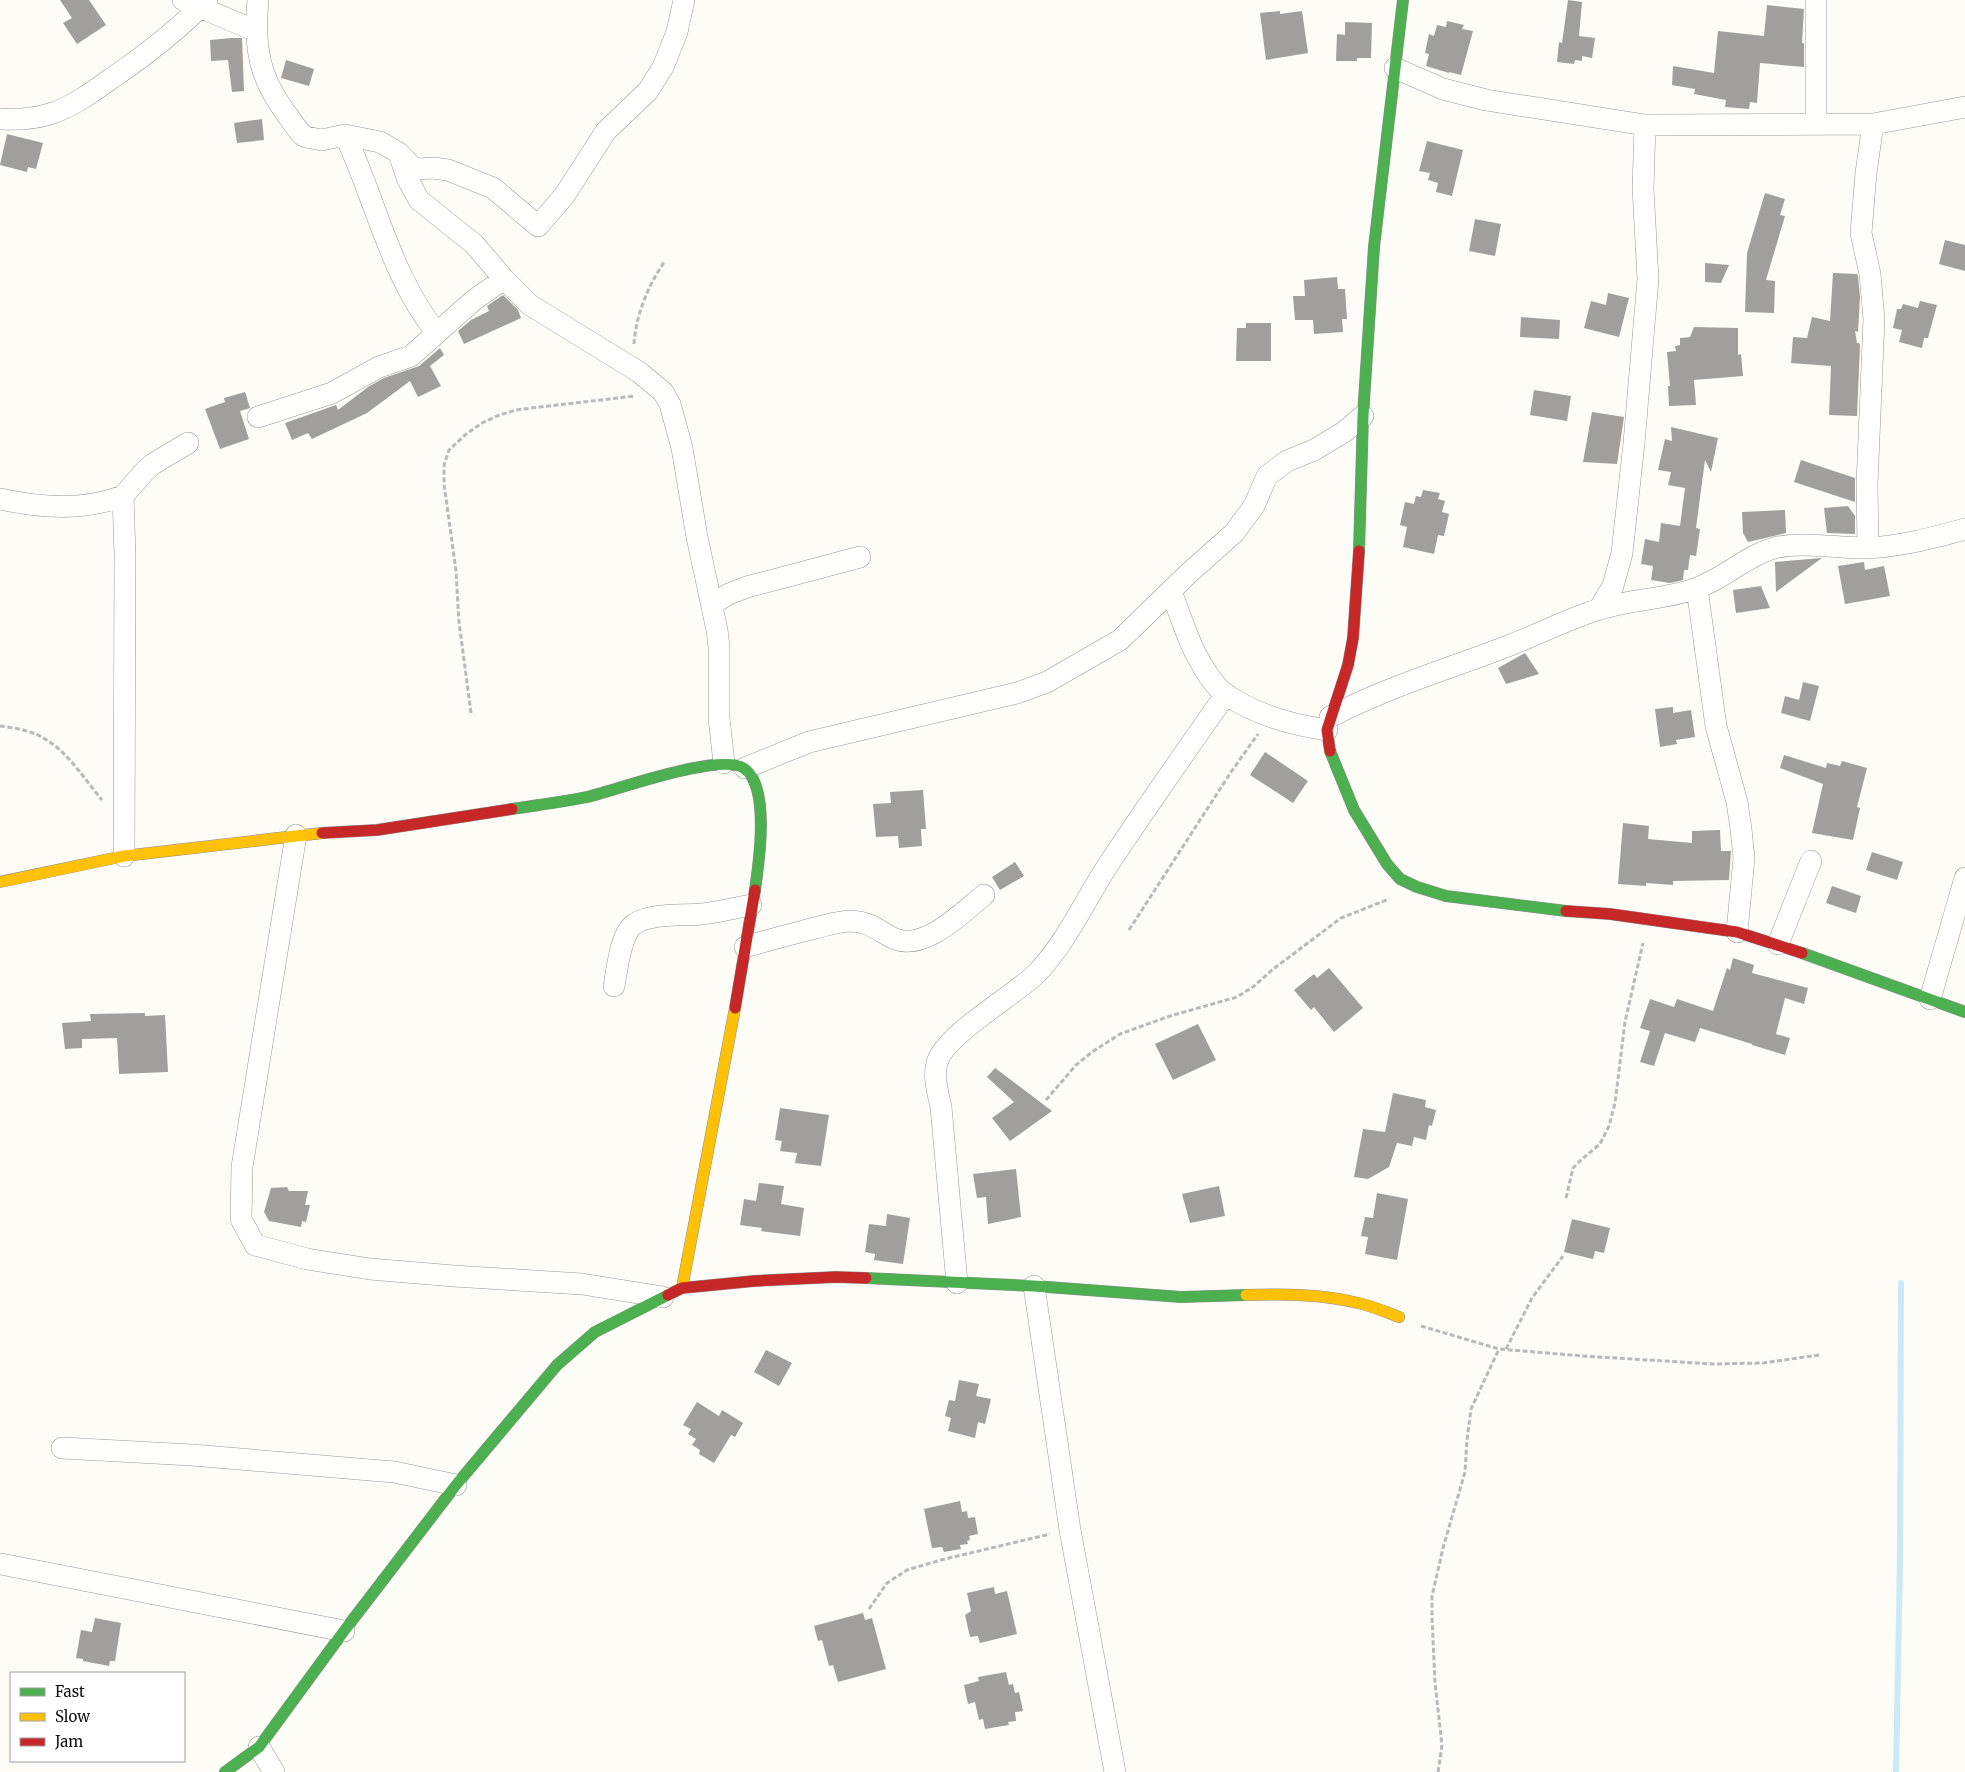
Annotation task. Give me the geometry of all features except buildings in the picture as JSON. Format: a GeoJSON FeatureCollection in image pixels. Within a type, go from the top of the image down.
{"type":"FeatureCollection","features":[{"type":"Feature","properties":{"kind":"street"},"geometry":{"type":"LineString","coordinates":[[258,0],[256,31],[258,52],[265,78],[273,95],[301,134],[306,137],[322,140],[345,136],[380,142],[399,153],[412,167],[448,170],[493,188],[538,226],[564,196],[606,131],[648,91],[663,66],[676,32],[684,0]]}},
{"type":"Feature","properties":{"kind":"street"},"geometry":{"type":"LineString","coordinates":[[1403,0],[1374,248],[1363,416],[1359,562],[1353,638],[1348,665],[1329,724],[1328,745],[1354,810],[1365,830],[1387,864],[1400,878],[1417,887],[1454,897],[1648,919],[1737,932],[1778,944],[1965,1012]]}},
{"type":"Feature","properties":{"kind":"street"},"geometry":{"type":"LineString","coordinates":[[1816,0],[1816,123]]}},
{"type":"Feature","properties":{"kind":"street"},"geometry":{"type":"LineString","coordinates":[[0,119],[33,118],[53,113],[71,105],[97,89],[161,43],[197,2],[256,31]]}},
{"type":"Feature","properties":{"kind":"street"},"geometry":{"type":"LineString","coordinates":[[1395,68],[1443,89],[1486,100],[1645,125],[1873,124],[1965,107]]}},
{"type":"Feature","properties":{"kind":"street"},"geometry":{"type":"LineString","coordinates":[[1868,548],[1867,484],[1874,319],[1870,274],[1861,234],[1866,173],[1873,124]]}},
{"type":"Feature","properties":{"kind":"street"},"geometry":{"type":"LineString","coordinates":[[1598,609],[1613,586],[1622,553],[1634,443],[1648,279],[1643,188],[1645,125]]}},
{"type":"Feature","properties":{"kind":"street"},"geometry":{"type":"LineString","coordinates":[[345,136],[366,183],[383,233],[404,280],[422,314],[437,333]]}},
{"type":"Feature","properties":{"kind":"street"},"geometry":{"type":"LineString","coordinates":[[399,153],[407,178],[419,200],[474,244],[504,279],[530,305],[639,372],[663,392],[670,404],[682,448],[697,537],[712,604],[719,647],[719,718],[724,763]]}},
{"type":"Feature","properties":{"kind":"street"},"geometry":{"type":"LineString","coordinates":[[258,417],[332,392],[378,367],[404,359],[418,351],[474,300],[504,279]]}},
{"type":"Feature","properties":{"kind":"street"},"geometry":{"type":"LineString","coordinates":[[745,768],[809,742],[1017,693],[1047,682],[1120,640],[1189,573],[1234,533],[1254,506],[1267,476],[1287,462],[1314,450],[1344,432],[1363,416]]}},
{"type":"Feature","properties":{"kind":"street"},"geometry":{"type":"LineString","coordinates":[[0,499],[21,504],[58,507],[102,504],[123,496],[153,464],[188,443]]}},
{"type":"Feature","properties":{"kind":"street"},"geometry":{"type":"LineString","coordinates":[[123,496],[125,554],[124,856]]}},
{"type":"Feature","properties":{"kind":"street"},"geometry":{"type":"LineString","coordinates":[[1171,592],[1197,655],[1211,678],[1226,694],[1270,716],[1308,727],[1329,724],[1360,701],[1514,644],[1598,609],[1697,588],[1720,578],[1756,555],[1776,548],[1802,546],[1868,548],[1928,539],[1965,529]]}},
{"type":"Feature","properties":{"kind":"street"},"geometry":{"type":"LineString","coordinates":[[712,604],[729,594],[747,587],[860,557]]}},
{"type":"Feature","properties":{"kind":"street"},"geometry":{"type":"LineString","coordinates":[[1697,588],[1716,726],[1738,802],[1744,858],[1737,932]]}},
{"type":"Feature","properties":{"kind":"street"},"geometry":{"type":"LineString","coordinates":[[957,1283],[941,1107],[935,1072],[940,1052],[950,1041],[1025,983],[1054,953],[1082,912],[1113,857],[1226,694]]}},
{"type":"Feature","properties":{"kind":"street"},"geometry":{"type":"LineString","coordinates":[[0,882],[124,856],[220,846],[296,835],[377,830],[586,797],[704,765],[724,763],[745,768],[754,784],[759,802],[760,845],[745,947],[715,1115],[699,1190],[673,1293],[595,1332],[557,1365],[456,1484],[259,1746],[225,1772]]}},
{"type":"Feature","properties":{"kind":"street"},"geometry":{"type":"LineString","coordinates":[[296,835],[242,1167],[241,1219],[255,1245],[307,1259],[370,1269],[582,1284],[673,1293],[754,1281],[836,1277],[1034,1286],[1181,1297],[1281,1294],[1323,1296],[1360,1303],[1399,1317]]}},
{"type":"Feature","properties":{"kind":"street"},"geometry":{"type":"LineString","coordinates":[[1778,944],[1812,861]]}},
{"type":"Feature","properties":{"kind":"street"},"geometry":{"type":"LineString","coordinates":[[1930,999],[1965,878]]}},
{"type":"Feature","properties":{"kind":"street"},"geometry":{"type":"LineString","coordinates":[[745,947],[829,924],[847,921],[869,924],[896,939],[910,941],[946,926],[984,895]]}},
{"type":"Feature","properties":{"kind":"street"},"geometry":{"type":"LineString","coordinates":[[614,986],[625,939],[630,928],[636,923],[660,916],[702,914],[751,905]]}},
{"type":"Feature","properties":{"kind":"street"},"geometry":{"type":"LineString","coordinates":[[1034,1286],[1070,1530],[1115,1772]]}},
{"type":"Feature","properties":{"kind":"street"},"geometry":{"type":"LineString","coordinates":[[62,1448],[192,1455],[385,1471],[456,1484]]}},
{"type":"Feature","properties":{"kind":"street"},"geometry":{"type":"LineString","coordinates":[[1,1564],[344,1632]]}},
{"type":"Feature","properties":{"kind":"street"},"geometry":{"type":"LineString","coordinates":[[259,1746],[274,1772]]}},
{"type":"Feature","properties":{"kind":"path"},"geometry":{"type":"LineString","coordinates":[[639,372],[634,351],[636,327],[650,285],[665,262]]}},
{"type":"Feature","properties":{"kind":"path"},"geometry":{"type":"LineString","coordinates":[[471,713],[459,622],[456,571],[444,492],[444,465],[449,450],[482,423],[516,410],[663,392]]}},
{"type":"Feature","properties":{"kind":"path"},"geometry":{"type":"LineString","coordinates":[[1129,930],[1231,772],[1270,716]]}},
{"type":"Feature","properties":{"kind":"path"},"geometry":{"type":"LineString","coordinates":[[0,726],[30,732],[53,743],[124,825]]}},
{"type":"Feature","properties":{"kind":"path"},"geometry":{"type":"LineString","coordinates":[[1046,1100],[1076,1066],[1092,1052],[1120,1034],[1170,1016],[1237,997],[1254,986],[1341,918],[1417,887]]}},
{"type":"Feature","properties":{"kind":"path"},"geometry":{"type":"LineString","coordinates":[[1566,1198],[1574,1168],[1600,1144],[1609,1126],[1615,1104],[1625,1022],[1648,919]]}},
{"type":"Feature","properties":{"kind":"path"},"geometry":{"type":"LineString","coordinates":[[1506,1350],[1532,1298],[1563,1256]]}},
{"type":"Feature","properties":{"kind":"path"},"geometry":{"type":"LineString","coordinates":[[1399,1317],[1429,1330],[1506,1350],[1713,1364],[1763,1363],[1819,1355]]}},
{"type":"Feature","properties":{"kind":"path"},"geometry":{"type":"LineString","coordinates":[[1438,1772],[1442,1745],[1435,1683],[1432,1596],[1443,1548],[1465,1472],[1468,1422],[1471,1409],[1499,1349]]}},
{"type":"Feature","properties":{"kind":"path"},"geometry":{"type":"LineString","coordinates":[[869,1610],[888,1584],[907,1570],[1028,1538],[1070,1530]]}},
{"type":"Feature","properties":{"kind":"waterway"},"geometry":{"type":"LineString","coordinates":[[1896,1772],[1900,1562],[1901,1283]]}},
{"type":"Feature","properties":{"kind":"traffic: fast"},"geometry":{"type":"LineString","coordinates":[[1359,551],[1363,416],[1374,247],[1403,0]]}},
{"type":"Feature","properties":{"kind":"traffic: fast"},"geometry":{"type":"LineString","coordinates":[[1330,751],[1354,810],[1387,864],[1400,879],[1417,887],[1446,896],[1566,911]]}},
{"type":"Feature","properties":{"kind":"traffic: fast"},"geometry":{"type":"LineString","coordinates":[[512,809],[587,797],[693,768],[733,765],[745,769],[753,779],[758,792],[761,826],[755,890]]}},
{"type":"Feature","properties":{"kind":"traffic: fast"},"geometry":{"type":"LineString","coordinates":[[1802,953],[1965,1012]]}},
{"type":"Feature","properties":{"kind":"traffic: fast"},"geometry":{"type":"LineString","coordinates":[[866,1278],[1034,1286],[1181,1297],[1246,1295]]}},
{"type":"Feature","properties":{"kind":"traffic: fast"},"geometry":{"type":"LineString","coordinates":[[225,1772],[259,1747],[344,1631],[456,1485],[557,1365],[595,1332],[668,1295]]}},
{"type":"Feature","properties":{"kind":"traffic: slow"},"geometry":{"type":"LineString","coordinates":[[0,882],[124,856],[322,833]]}},
{"type":"Feature","properties":{"kind":"traffic: slow"},"geometry":{"type":"LineString","coordinates":[[682,1288],[735,1008]]}},
{"type":"Feature","properties":{"kind":"traffic: slow"},"geometry":{"type":"LineString","coordinates":[[1246,1295],[1316,1296],[1344,1300],[1363,1304],[1399,1317]]}},
{"type":"Feature","properties":{"kind":"traffic: jam"},"geometry":{"type":"LineString","coordinates":[[1330,751],[1327,730],[1348,665],[1353,638],[1359,551]]}},
{"type":"Feature","properties":{"kind":"traffic: jam"},"geometry":{"type":"LineString","coordinates":[[322,833],[377,830],[512,809]]}},
{"type":"Feature","properties":{"kind":"traffic: jam"},"geometry":{"type":"LineString","coordinates":[[735,1008],[755,890]]}},
{"type":"Feature","properties":{"kind":"traffic: jam"},"geometry":{"type":"LineString","coordinates":[[1566,911],[1610,914],[1737,932],[1802,953]]}},
{"type":"Feature","properties":{"kind":"traffic: jam"},"geometry":{"type":"LineString","coordinates":[[668,1295],[682,1288],[754,1281],[836,1277],[866,1278]]}}]}
